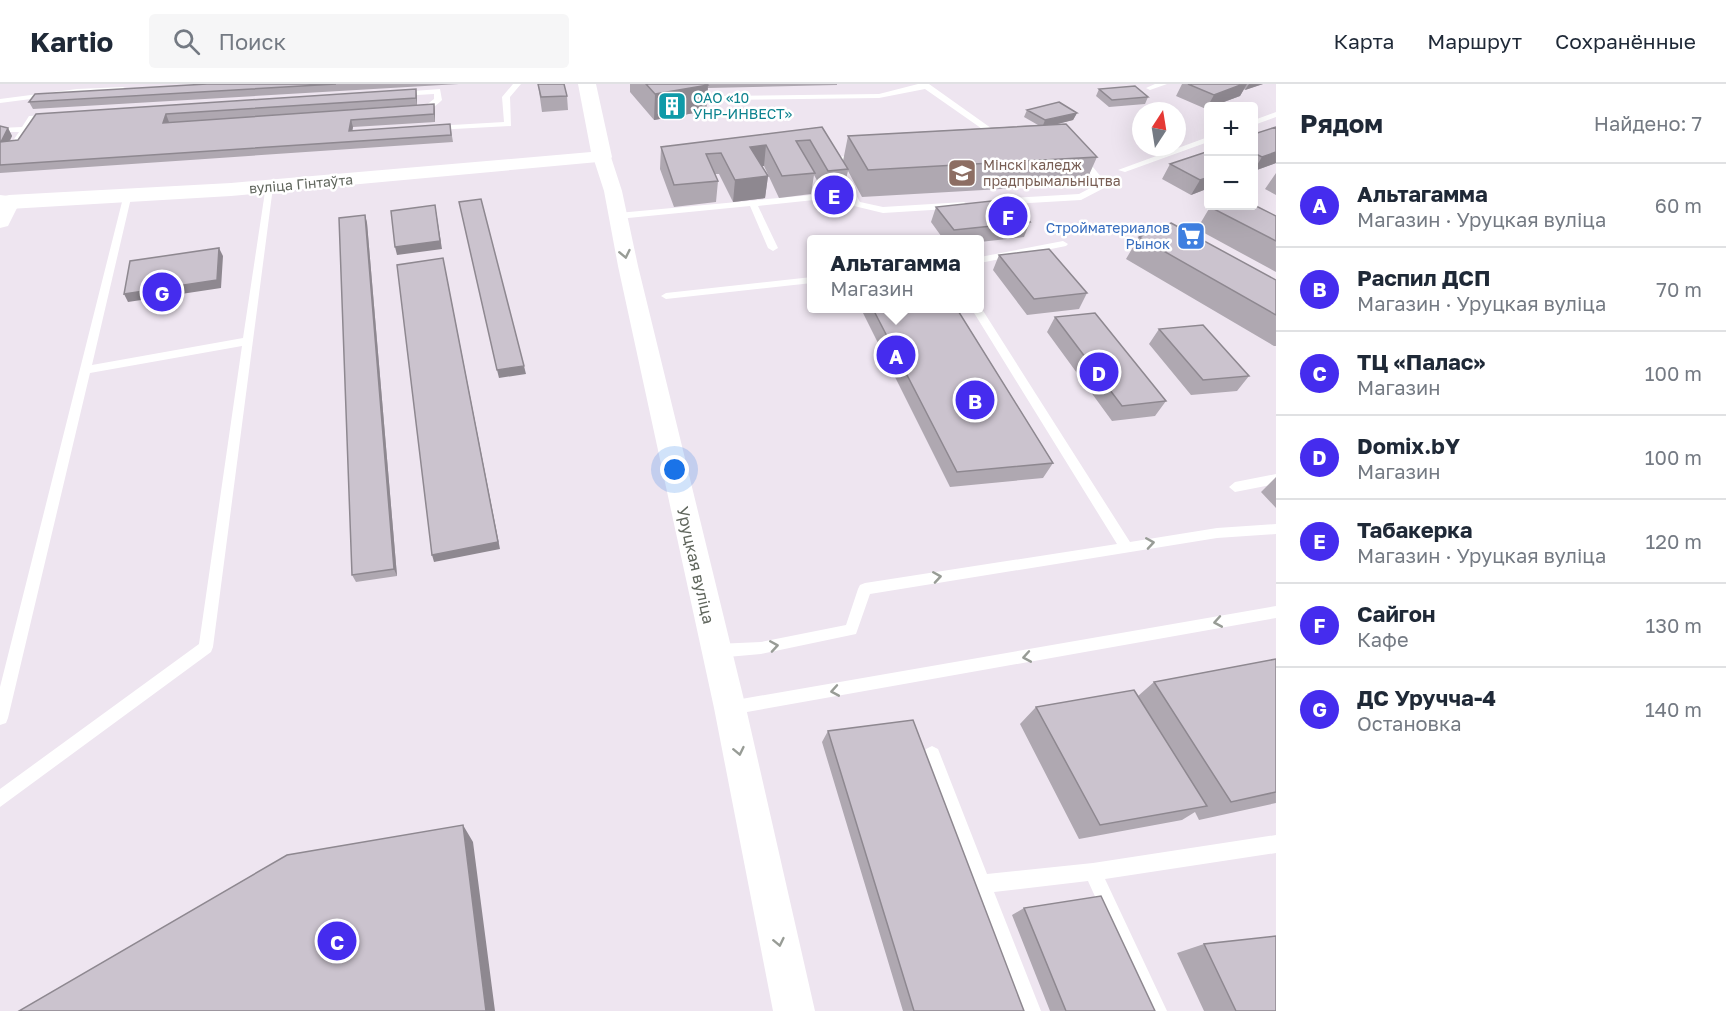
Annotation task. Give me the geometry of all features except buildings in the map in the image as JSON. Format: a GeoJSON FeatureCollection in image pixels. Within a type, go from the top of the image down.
{"type":"FeatureCollection","features":[{"type":"Feature","properties":{"kind":"street","name":"Уруцкая вуліца"},"geometry":{"type":"LineString","coordinates":[[587,84],[730,708],[794,1011]]}},
{"type":"Feature","properties":{"kind":"street","name":"вуліца Гінтаўта"},"geometry":{"type":"LineString","coordinates":[[2,212],[127,198],[602,157]]}},
{"type":"Feature","properties":{"kind":"lane"},"geometry":{"type":"LineString","coordinates":[[77,91],[83,84]]}},
{"type":"Feature","properties":{"kind":"lane"},"geometry":{"type":"LineString","coordinates":[[430,129],[508,124],[506,97],[517,84]]}},
{"type":"Feature","properties":{"kind":"lane"},"geometry":{"type":"LineString","coordinates":[[1150,88],[1163,84]]}},
{"type":"Feature","properties":{"kind":"lane"},"geometry":{"type":"LineString","coordinates":[[718,98],[879,96],[924,85],[1006,142]]}},
{"type":"Feature","properties":{"kind":"lane"},"geometry":{"type":"LineString","coordinates":[[0,101],[77,91],[133,89]]}},
{"type":"Feature","properties":{"kind":"lane"},"geometry":{"type":"LineString","coordinates":[[390,94],[437,91],[438,100],[427,108],[403,110]]}},
{"type":"Feature","properties":{"kind":"lane"},"geometry":{"type":"LineString","coordinates":[[1258,121],[1276,114]]}},
{"type":"Feature","properties":{"kind":"lane"},"geometry":{"type":"LineString","coordinates":[[14,145],[32,118],[67,116]]}},
{"type":"Feature","properties":{"kind":"lane"},"geometry":{"type":"LineString","coordinates":[[0,130],[25,129]]}},
{"type":"Feature","properties":{"kind":"lane"},"geometry":{"type":"LineString","coordinates":[[1122,170],[1204,141]]}},
{"type":"Feature","properties":{"kind":"lane"},"geometry":{"type":"LineString","coordinates":[[988,203],[1081,197],[1102,185],[1076,151]]}},
{"type":"Feature","properties":{"kind":"lane"},"geometry":{"type":"LineString","coordinates":[[873,157],[838,159],[836,166],[857,204],[883,210],[976,204]]}},
{"type":"Feature","properties":{"kind":"lane"},"geometry":{"type":"LineString","coordinates":[[0,800],[206,647],[269,187]]}},
{"type":"Feature","properties":{"kind":"lane"},"geometry":{"type":"LineString","coordinates":[[0,718],[127,198]]}},
{"type":"Feature","properties":{"kind":"lane"},"geometry":{"type":"LineString","coordinates":[[618,216],[811,198]]}},
{"type":"Feature","properties":{"kind":"lane"},"geometry":{"type":"LineString","coordinates":[[753,204],[773,248]]}},
{"type":"Feature","properties":{"kind":"lane"},"geometry":{"type":"LineString","coordinates":[[984,259],[1064,244]]}},
{"type":"Feature","properties":{"kind":"lane"},"geometry":{"type":"LineString","coordinates":[[666,296],[807,281]]}},
{"type":"Feature","properties":{"kind":"lane"},"geometry":{"type":"LineString","coordinates":[[979,313],[1126,547]]}},
{"type":"Feature","properties":{"kind":"lane"},"geometry":{"type":"LineString","coordinates":[[85,370],[248,341]]}},
{"type":"Feature","properties":{"kind":"lane"},"geometry":{"type":"LineString","coordinates":[[1235,487],[1276,479]]}},
{"type":"Feature","properties":{"kind":"lane"},"geometry":{"type":"LineString","coordinates":[[716,651],[761,648],[851,630],[865,589],[1217,533],[1276,529]]}},
{"type":"Feature","properties":{"kind":"lane"},"geometry":{"type":"LineString","coordinates":[[730,708],[1276,612]]}},
{"type":"Feature","properties":{"kind":"lane"},"geometry":{"type":"LineString","coordinates":[[932,754],[1031,1011]]}},
{"type":"Feature","properties":{"kind":"lane"},"geometry":{"type":"LineString","coordinates":[[982,884],[1093,872],[1276,844]]}},
{"type":"Feature","properties":{"kind":"lane"},"geometry":{"type":"LineString","coordinates":[[1093,872],[1157,1011]]}},
{"type":"Feature","properties":{"kind":"place","name":"ОАО «10 УНР-ИНВЕСТ»"},"geometry":{"type":"Point","coordinates":[672,106]}},
{"type":"Feature","properties":{"kind":"place","name":"Мінскі каледж прадпрымальніцтва"},"geometry":{"type":"Point","coordinates":[962,173]}},
{"type":"Feature","properties":{"kind":"place","name":"Табакерка"},"geometry":{"type":"Point","coordinates":[834,195]}},
{"type":"Feature","properties":{"kind":"place","name":"Сайгон"},"geometry":{"type":"Point","coordinates":[1008,216]}},
{"type":"Feature","properties":{"kind":"place","name":"Стройматериалов Рынок"},"geometry":{"type":"Point","coordinates":[1191,236]}},
{"type":"Feature","properties":{"kind":"place","name":"ДС Уручча-4"},"geometry":{"type":"Point","coordinates":[162,292]}},
{"type":"Feature","properties":{"kind":"place","name":"Альтагамма"},"geometry":{"type":"Point","coordinates":[896,355]}},
{"type":"Feature","properties":{"kind":"place","name":"Domix.bY"},"geometry":{"type":"Point","coordinates":[1099,372]}},
{"type":"Feature","properties":{"kind":"place","name":"Распил ДСП"},"geometry":{"type":"Point","coordinates":[975,400]}},
{"type":"Feature","properties":{"kind":"place","name":"ТЦ «Палас»"},"geometry":{"type":"Point","coordinates":[337,941]}}]}
